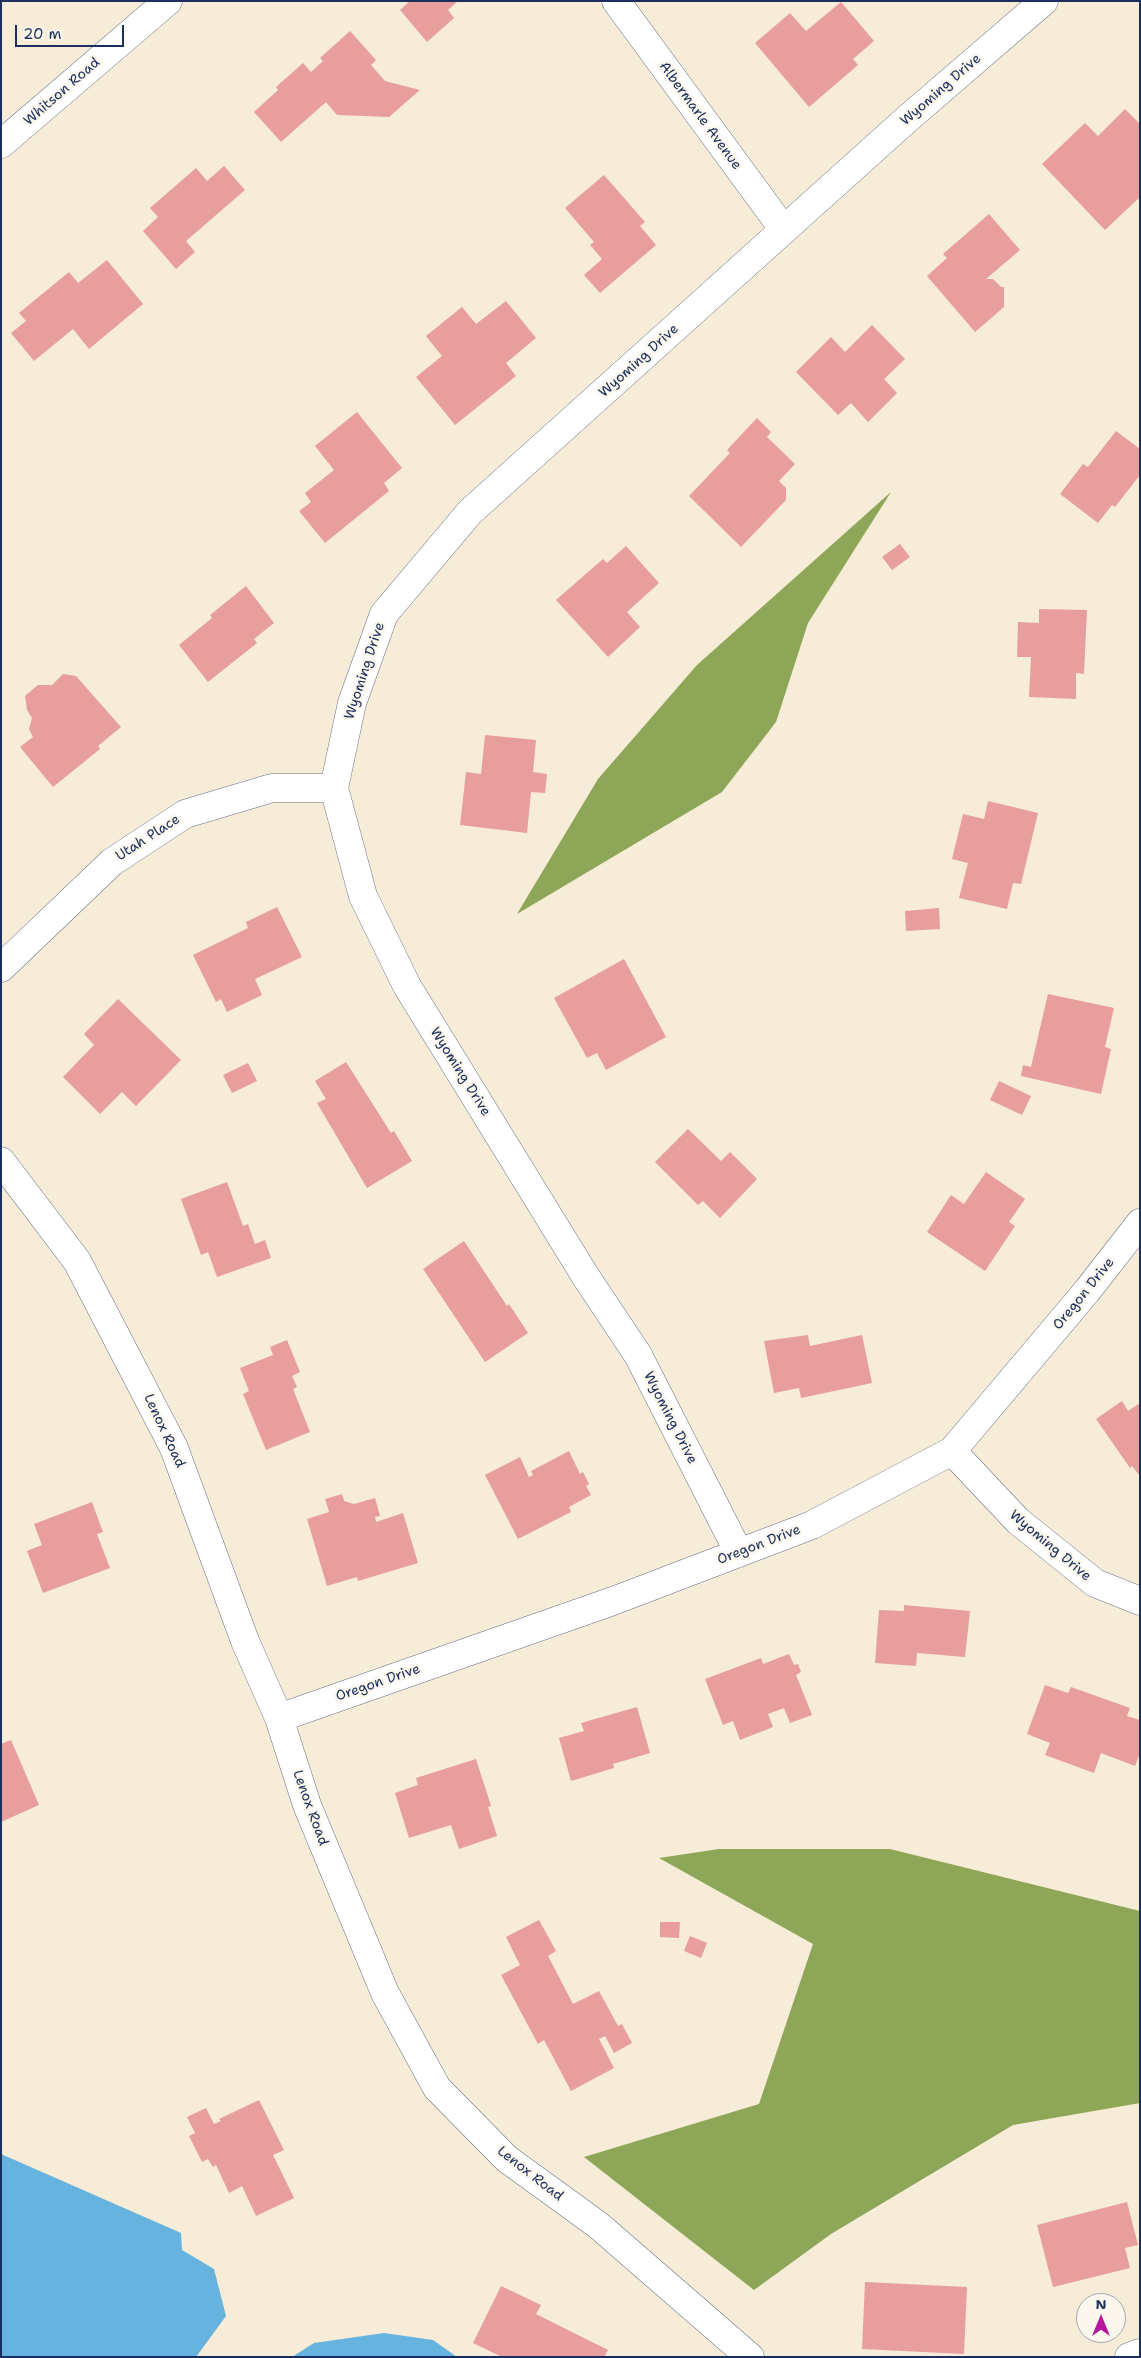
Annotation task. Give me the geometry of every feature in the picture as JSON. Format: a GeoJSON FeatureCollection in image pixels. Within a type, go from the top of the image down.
{"type":"FeatureCollection","features":[{"type":"Feature","properties":{"kind":"street","name":"Whitson Road"},"geometry":{"type":"LineString","coordinates":[[1,144],[168,1]]}},
{"type":"Feature","properties":{"kind":"street","name":"Albermarle Avenue"},"geometry":{"type":"LineString","coordinates":[[616,1],[784,230]]}},
{"type":"Feature","properties":{"kind":"street","name":"Wyoming Drive"},"geometry":{"type":"LineString","coordinates":[[739,1553],[638,1355],[586,1277],[407,986],[362,896],[334,788],[352,703],[384,614],[470,512],[906,120],[1044,1]]}},
{"type":"Feature","properties":{"kind":"street","name":"Utah Place"},"geometry":{"type":"LineString","coordinates":[[1,968],[112,862],[185,814],[272,788],[334,788]]}},
{"type":"Feature","properties":{"kind":"street","name":"Lenox Road"},"geometry":{"type":"LineString","coordinates":[[1,1161],[77,1261],[174,1448],[245,1641],[279,1718],[307,1805],[385,1993],[437,2088],[507,2159],[598,2225],[750,2357]]}},
{"type":"Feature","properties":{"kind":"street","name":"Oregon Drive"},"geometry":{"type":"LineString","coordinates":[[279,1718],[614,1601],[812,1525],[952,1451],[1088,1291],[1140,1223]]}},
{"type":"Feature","properties":{"kind":"street","name":"Wyoming Drive"},"geometry":{"type":"LineString","coordinates":[[952,1451],[1018,1520],[1095,1583],[1140,1601]]}},
{"type":"Feature","properties":{"kind":"street"},"geometry":{"type":"LineString","coordinates":[[1129,2357],[1140,2354]]}},
{"type":"Feature","properties":{"kind":"green space"},"geometry":{"type":"Polygon","coordinates":[[[891,492],[808,623],[776,722],[722,792],[517,914],[598,779],[697,665],[891,492]]]}},
{"type":"Feature","properties":{"kind":"green space"},"geometry":{"type":"Polygon","coordinates":[[[719,1849],[890,1849],[1140,1911],[1140,2103],[1013,2125],[831,2234],[754,2290],[584,2157],[759,2104],[813,1944],[659,1858],[719,1849]]]}},
{"type":"Feature","properties":{"kind":"water"},"geometry":{"type":"Polygon","coordinates":[[[1,2154],[181,2233],[182,2250],[214,2269],[226,2316],[196,2357],[1,2357],[1,2154]]]}},
{"type":"Feature","properties":{"kind":"water"},"geometry":{"type":"Polygon","coordinates":[[[384,2333],[433,2340],[457,2357],[292,2357],[314,2343],[384,2333]]]}},
{"type":"Feature","properties":{"kind":"building"},"geometry":{"type":"Polygon","coordinates":[[[410,1],[458,1],[448,10],[454,18],[427,42],[400,10],[410,1]]]}},
{"type":"Feature","properties":{"kind":"building"},"geometry":{"type":"Polygon","coordinates":[[[841,2],[874,41],[853,59],[858,65],[809,107],[755,43],[790,13],[806,31],[841,2]]]}},
{"type":"Feature","properties":{"kind":"building"},"geometry":{"type":"Polygon","coordinates":[[[350,31],[376,60],[371,65],[385,81],[420,90],[389,117],[337,115],[326,102],[281,142],[254,112],[278,90],[276,87],[303,63],[311,72],[323,61],[320,58],[350,31]]]}},
{"type":"Feature","properties":{"kind":"building"},"geometry":{"type":"Polygon","coordinates":[[[1125,109],[1140,124],[1140,197],[1105,230],[1042,164],[1085,123],[1098,136],[1125,109]]]}},
{"type":"Feature","properties":{"kind":"building"},"geometry":{"type":"Polygon","coordinates":[[[224,166],[245,190],[186,241],[195,252],[176,269],[143,231],[158,217],[150,208],[196,168],[207,181],[224,166]]]}},
{"type":"Feature","properties":{"kind":"building"},"geometry":{"type":"Polygon","coordinates":[[[604,175],[645,222],[640,226],[656,245],[600,293],[584,275],[602,259],[590,245],[594,242],[565,208],[604,175]]]}},
{"type":"Feature","properties":{"kind":"building"},"geometry":{"type":"Polygon","coordinates":[[[989,214],[1020,250],[986,279],[993,279],[1001,287],[1004,287],[1004,307],[975,332],[927,276],[947,258],[943,254],[989,214]]]}},
{"type":"Feature","properties":{"kind":"building"},"geometry":{"type":"Polygon","coordinates":[[[107,260],[143,304],[89,349],[73,329],[34,361],[11,333],[26,321],[19,313],[69,272],[78,283],[107,260]]]}},
{"type":"Feature","properties":{"kind":"building"},"geometry":{"type":"Polygon","coordinates":[[[506,301],[536,338],[506,363],[516,376],[455,425],[416,377],[442,356],[426,336],[462,307],[476,324],[506,301]]]}},
{"type":"Feature","properties":{"kind":"building"},"geometry":{"type":"Polygon","coordinates":[[[872,325],[905,359],[884,379],[897,393],[868,422],[851,403],[838,415],[796,372],[831,337],[845,352],[872,325]]]}},
{"type":"Feature","properties":{"kind":"building"},"geometry":{"type":"Polygon","coordinates":[[[357,412],[402,468],[384,483],[389,491],[325,543],[299,511],[311,502],[305,493],[334,470],[315,446],[357,412]]]}},
{"type":"Feature","properties":{"kind":"building"},"geometry":{"type":"Polygon","coordinates":[[[757,418],[771,432],[767,437],[795,464],[779,481],[786,488],[786,500],[741,547],[689,496],[730,453],[727,450],[757,418]]]}},
{"type":"Feature","properties":{"kind":"building"},"geometry":{"type":"Polygon","coordinates":[[[1116,431],[1140,449],[1140,475],[1115,507],[1112,505],[1098,523],[1060,494],[1083,464],[1088,467],[1116,431]]]}},
{"type":"Feature","properties":{"kind":"building"},"geometry":{"type":"Polygon","coordinates":[[[900,544],[910,557],[892,570],[882,557],[900,544]]]}},
{"type":"Feature","properties":{"kind":"building"},"geometry":{"type":"Polygon","coordinates":[[[626,546],[659,583],[627,612],[640,627],[608,657],[556,600],[603,559],[607,563],[626,546]]]}},
{"type":"Feature","properties":{"kind":"building"},"geometry":{"type":"Polygon","coordinates":[[[246,586],[274,623],[254,639],[257,643],[208,682],[179,645],[212,618],[210,615],[246,586]]]}},
{"type":"Feature","properties":{"kind":"building"},"geometry":{"type":"Polygon","coordinates":[[[1039,609],[1087,610],[1084,674],[1076,673],[1076,699],[1029,697],[1031,657],[1017,657],[1018,622],[1039,623],[1039,609]]]}},
{"type":"Feature","properties":{"kind":"building"},"geometry":{"type":"Polygon","coordinates":[[[63,674],[76,676],[121,727],[98,746],[100,749],[53,787],[20,747],[33,737],[29,729],[32,718],[27,710],[25,696],[38,685],[52,685],[63,674]]]}},
{"type":"Feature","properties":{"kind":"building"},"geometry":{"type":"Polygon","coordinates":[[[485,735],[536,740],[533,772],[547,774],[545,793],[531,792],[527,833],[460,825],[466,772],[481,774],[485,735]]]}},
{"type":"Feature","properties":{"kind":"building"},"geometry":{"type":"Polygon","coordinates":[[[988,801],[1038,813],[1021,884],[1013,883],[1007,909],[959,898],[968,863],[952,859],[963,814],[984,819],[988,801]]]}},
{"type":"Feature","properties":{"kind":"building"},"geometry":{"type":"Polygon","coordinates":[[[277,907],[302,957],[255,979],[262,995],[227,1012],[221,999],[216,1002],[193,955],[248,928],[246,922],[277,907]]]}},
{"type":"Feature","properties":{"kind":"building"},"geometry":{"type":"Polygon","coordinates":[[[939,908],[940,929],[906,931],[905,911],[939,908]]]}},
{"type":"Feature","properties":{"kind":"building"},"geometry":{"type":"Polygon","coordinates":[[[624,959],[666,1037],[606,1070],[597,1053],[587,1058],[554,998],[624,959]]]}},
{"type":"Feature","properties":{"kind":"building"},"geometry":{"type":"Polygon","coordinates":[[[1048,994],[1114,1008],[1105,1047],[1111,1049],[1101,1094],[1021,1076],[1023,1065],[1031,1067],[1048,994]]]}},
{"type":"Feature","properties":{"kind":"building"},"geometry":{"type":"Polygon","coordinates":[[[118,999],[181,1060],[136,1106],[122,1092],[100,1114],[63,1077],[94,1045],[84,1034],[118,999]]]}},
{"type":"Feature","properties":{"kind":"building"},"geometry":{"type":"Polygon","coordinates":[[[346,1062],[391,1133],[394,1131],[412,1161],[367,1188],[317,1103],[326,1099],[315,1081],[346,1062]]]}},
{"type":"Feature","properties":{"kind":"building"},"geometry":{"type":"Polygon","coordinates":[[[248,1063],[257,1081],[232,1093],[223,1075],[248,1063]]]}},
{"type":"Feature","properties":{"kind":"building"},"geometry":{"type":"Polygon","coordinates":[[[999,1081],[1031,1096],[1022,1115],[990,1100],[999,1081]]]}},
{"type":"Feature","properties":{"kind":"building"},"geometry":{"type":"Polygon","coordinates":[[[688,1129],[721,1161],[730,1152],[757,1179],[720,1218],[703,1201],[698,1205],[655,1162],[688,1129]]]}},
{"type":"Feature","properties":{"kind":"building"},"geometry":{"type":"Polygon","coordinates":[[[986,1172],[1025,1199],[1009,1222],[1015,1226],[985,1271],[927,1232],[951,1195],[964,1204],[986,1172]]]}},
{"type":"Feature","properties":{"kind":"building"},"geometry":{"type":"Polygon","coordinates":[[[227,1182],[243,1226],[248,1224],[255,1244],[265,1240],[271,1258],[217,1277],[208,1252],[201,1255],[181,1199],[227,1182]]]}},
{"type":"Feature","properties":{"kind":"building"},"geometry":{"type":"Polygon","coordinates":[[[464,1241],[507,1306],[509,1304],[528,1333],[485,1362],[423,1269],[464,1241]]]}},
{"type":"Feature","properties":{"kind":"building"},"geometry":{"type":"Polygon","coordinates":[[[808,1335],[810,1346],[862,1335],[872,1383],[801,1398],[799,1388],[774,1393],[764,1341],[808,1335]]]}},
{"type":"Feature","properties":{"kind":"building"},"geometry":{"type":"Polygon","coordinates":[[[287,1340],[300,1372],[292,1376],[297,1387],[293,1389],[310,1432],[266,1450],[243,1394],[249,1391],[240,1368],[273,1355],[270,1347],[287,1340]]]}},
{"type":"Feature","properties":{"kind":"building"},"geometry":{"type":"Polygon","coordinates":[[[1122,1401],[1128,1411],[1140,1403],[1140,1476],[1132,1466],[1130,1468],[1096,1419],[1122,1401]]]}},
{"type":"Feature","properties":{"kind":"building"},"geometry":{"type":"Polygon","coordinates":[[[569,1451],[580,1474],[583,1472],[589,1484],[586,1486],[591,1495],[569,1507],[571,1512],[518,1539],[485,1475],[520,1457],[529,1477],[533,1475],[531,1471],[569,1451]]]}},
{"type":"Feature","properties":{"kind":"building"},"geometry":{"type":"Polygon","coordinates":[[[342,1494],[344,1501],[354,1504],[375,1498],[380,1516],[375,1517],[376,1522],[403,1513],[418,1563],[358,1581],[357,1577],[327,1586],[307,1519],[329,1512],[325,1499],[342,1494]]]}},
{"type":"Feature","properties":{"kind":"building"},"geometry":{"type":"Polygon","coordinates":[[[92,1502],[103,1532],[97,1534],[110,1568],[43,1593],[27,1551],[42,1545],[34,1524],[92,1502]]]}},
{"type":"Feature","properties":{"kind":"building"},"geometry":{"type":"Polygon","coordinates":[[[904,1605],[970,1611],[965,1657],[917,1653],[916,1666],[875,1663],[879,1610],[904,1611],[904,1605]]]}},
{"type":"Feature","properties":{"kind":"building"},"geometry":{"type":"Polygon","coordinates":[[[789,1654],[794,1665],[798,1664],[801,1672],[796,1675],[812,1715],[790,1723],[784,1708],[768,1714],[773,1727],[740,1740],[733,1721],[723,1725],[705,1679],[761,1658],[763,1664],[789,1654]]]}},
{"type":"Feature","properties":{"kind":"building"},"geometry":{"type":"Polygon","coordinates":[[[1045,1685],[1068,1693],[1071,1687],[1130,1708],[1127,1716],[1140,1720],[1140,1753],[1135,1766],[1101,1753],[1094,1773],[1045,1755],[1050,1743],[1027,1734],[1045,1685]]]}},
{"type":"Feature","properties":{"kind":"building"},"geometry":{"type":"Polygon","coordinates":[[[637,1707],[650,1753],[613,1764],[614,1768],[571,1781],[559,1738],[584,1731],[581,1723],[637,1707]]]}},
{"type":"Feature","properties":{"kind":"building"},"geometry":{"type":"Polygon","coordinates":[[[11,1740],[39,1805],[1,1822],[1,1744],[11,1740]]]}},
{"type":"Feature","properties":{"kind":"building"},"geometry":{"type":"Polygon","coordinates":[[[476,1759],[491,1806],[488,1807],[497,1836],[459,1849],[451,1825],[409,1838],[395,1793],[418,1785],[416,1778],[476,1759]]]}},
{"type":"Feature","properties":{"kind":"building"},"geometry":{"type":"Polygon","coordinates":[[[539,1920],[556,1951],[548,1956],[573,2004],[599,1991],[618,2026],[622,2024],[632,2043],[614,2053],[605,2036],[599,2039],[614,2068],[571,2091],[544,2040],[538,2044],[501,1975],[520,1965],[506,1937],[539,1920]]]}},
{"type":"Feature","properties":{"kind":"building"},"geometry":{"type":"Polygon","coordinates":[[[660,1922],[680,1922],[679,1938],[660,1937],[660,1922]]]}},
{"type":"Feature","properties":{"kind":"building"},"geometry":{"type":"Polygon","coordinates":[[[690,1936],[707,1943],[701,1958],[684,1951],[690,1936]]]}},
{"type":"Feature","properties":{"kind":"building"},"geometry":{"type":"Polygon","coordinates":[[[259,2100],[284,2150],[273,2155],[294,2198],[256,2216],[242,2186],[229,2193],[216,2165],[213,2167],[208,2159],[202,2162],[189,2136],[195,2133],[187,2117],[206,2108],[214,2124],[221,2121],[219,2119],[259,2100]]]}},
{"type":"Feature","properties":{"kind":"building"},"geometry":{"type":"Polygon","coordinates":[[[1127,2202],[1138,2245],[1125,2248],[1130,2268],[1053,2287],[1037,2225],[1127,2202]]]}},
{"type":"Feature","properties":{"kind":"building"},"geometry":{"type":"Polygon","coordinates":[[[865,2282],[967,2287],[964,2354],[862,2349],[865,2282]]]}},
{"type":"Feature","properties":{"kind":"building"},"geometry":{"type":"Polygon","coordinates":[[[501,2286],[541,2305],[536,2314],[608,2350],[604,2357],[502,2357],[473,2343],[501,2286]]]}}]}
